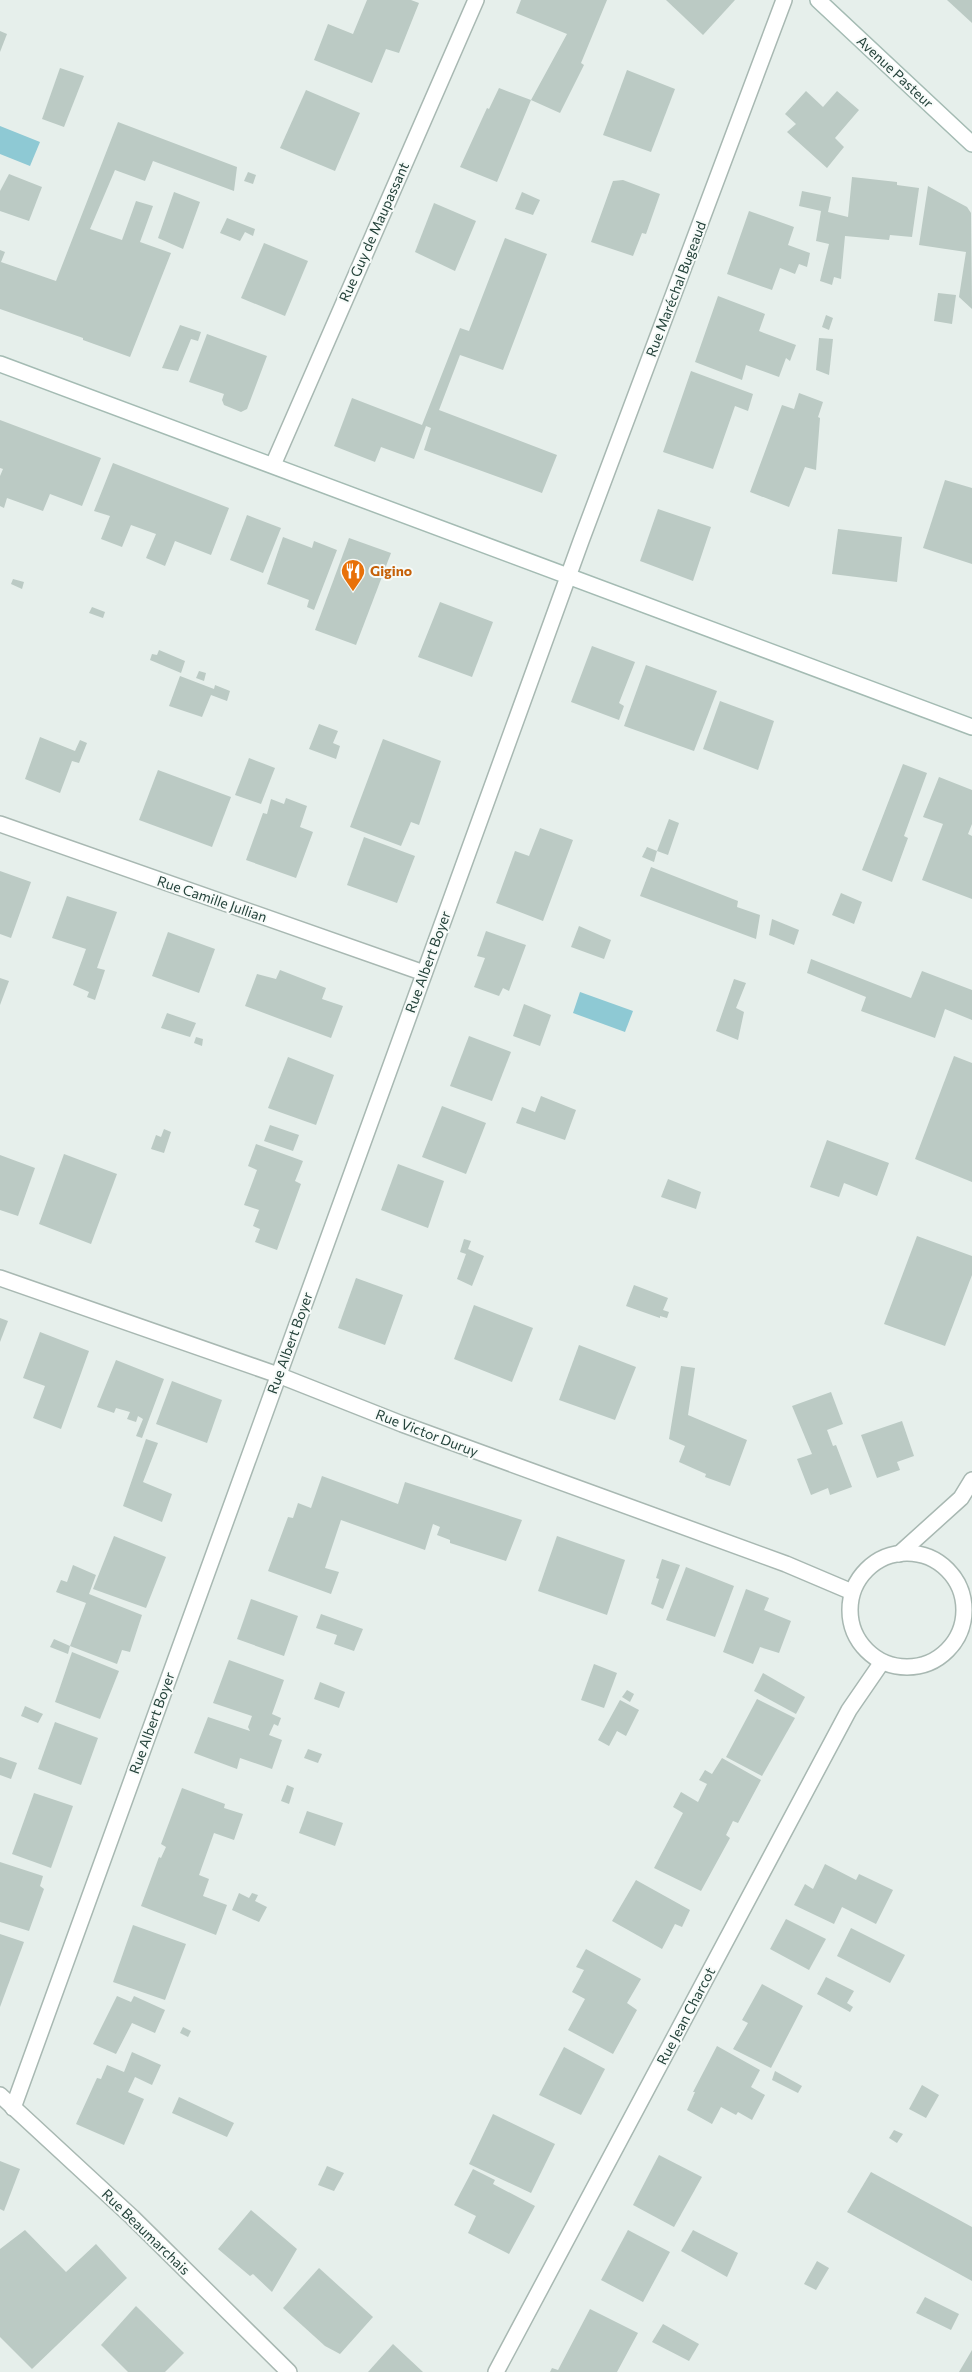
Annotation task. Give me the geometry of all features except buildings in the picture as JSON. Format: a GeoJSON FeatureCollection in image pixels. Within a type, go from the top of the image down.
{"type":"FeatureCollection","features":[{"type":"Feature","properties":{"kind":"street","name":"Rue Guy de Maupassant"},"geometry":{"type":"LineString","coordinates":[[273,465],[476,0]]}},
{"type":"Feature","properties":{"kind":"street","name":"Rue Maréchal Bugeaud"},"geometry":{"type":"LineString","coordinates":[[568,577],[784,0]]}},
{"type":"Feature","properties":{"kind":"street","name":"Avenue Pasteur"},"geometry":{"type":"LineString","coordinates":[[818,0],[972,144]]}},
{"type":"Feature","properties":{"kind":"street"},"geometry":{"type":"LineString","coordinates":[[0,364],[972,727]]}},
{"type":"Feature","properties":{"kind":"street","name":"Rue Albert Boyer"},"geometry":{"type":"LineString","coordinates":[[13,2108],[568,577]]}},
{"type":"Feature","properties":{"kind":"street","name":"Rue Camille Jullian"},"geometry":{"type":"LineString","coordinates":[[0,824],[424,973]]}},
{"type":"Feature","properties":{"kind":"street","name":"Rue Victor Duruy"},"geometry":{"type":"LineString","coordinates":[[0,1278],[278,1375],[402,1424],[786,1564],[852,1592]]}},
{"type":"Feature","properties":{"kind":"street"},"geometry":{"type":"LineString","coordinates":[[899,1554],[962,1498],[972,1480]]}},
{"type":"Feature","properties":{"kind":"street"},"geometry":{"type":"LineString","coordinates":[[899,1554],[917,1554],[936,1561],[950,1573],[960,1590],[964,1608],[967,1630],[946,1652],[920,1666],[901,1667],[882,1662],[868,1653],[858,1641],[849,1609],[852,1592],[870,1567],[883,1558],[899,1554]]}},
{"type":"Feature","properties":{"kind":"street","name":"Rue Jean Charcot"},"geometry":{"type":"LineString","coordinates":[[496,2372],[850,1710],[882,1662]]}},
{"type":"Feature","properties":{"kind":"street","name":"Rue Beaumarchais"},"geometry":{"type":"LineString","coordinates":[[0,2095],[132,2217],[289,2372]]}},
{"type":"Feature","properties":{"kind":"water"},"geometry":{"type":"Polygon","coordinates":[[[0,126],[40,142],[30,166],[0,154],[0,126]]]}},
{"type":"Feature","properties":{"kind":"water"},"geometry":{"type":"Polygon","coordinates":[[[580,992],[633,1011],[625,1032],[573,1013],[580,992]]]}},
{"type":"Feature","properties":{"kind":"place","name":"Gigino"},"geometry":{"type":"Point","coordinates":[353,592]}}]}
